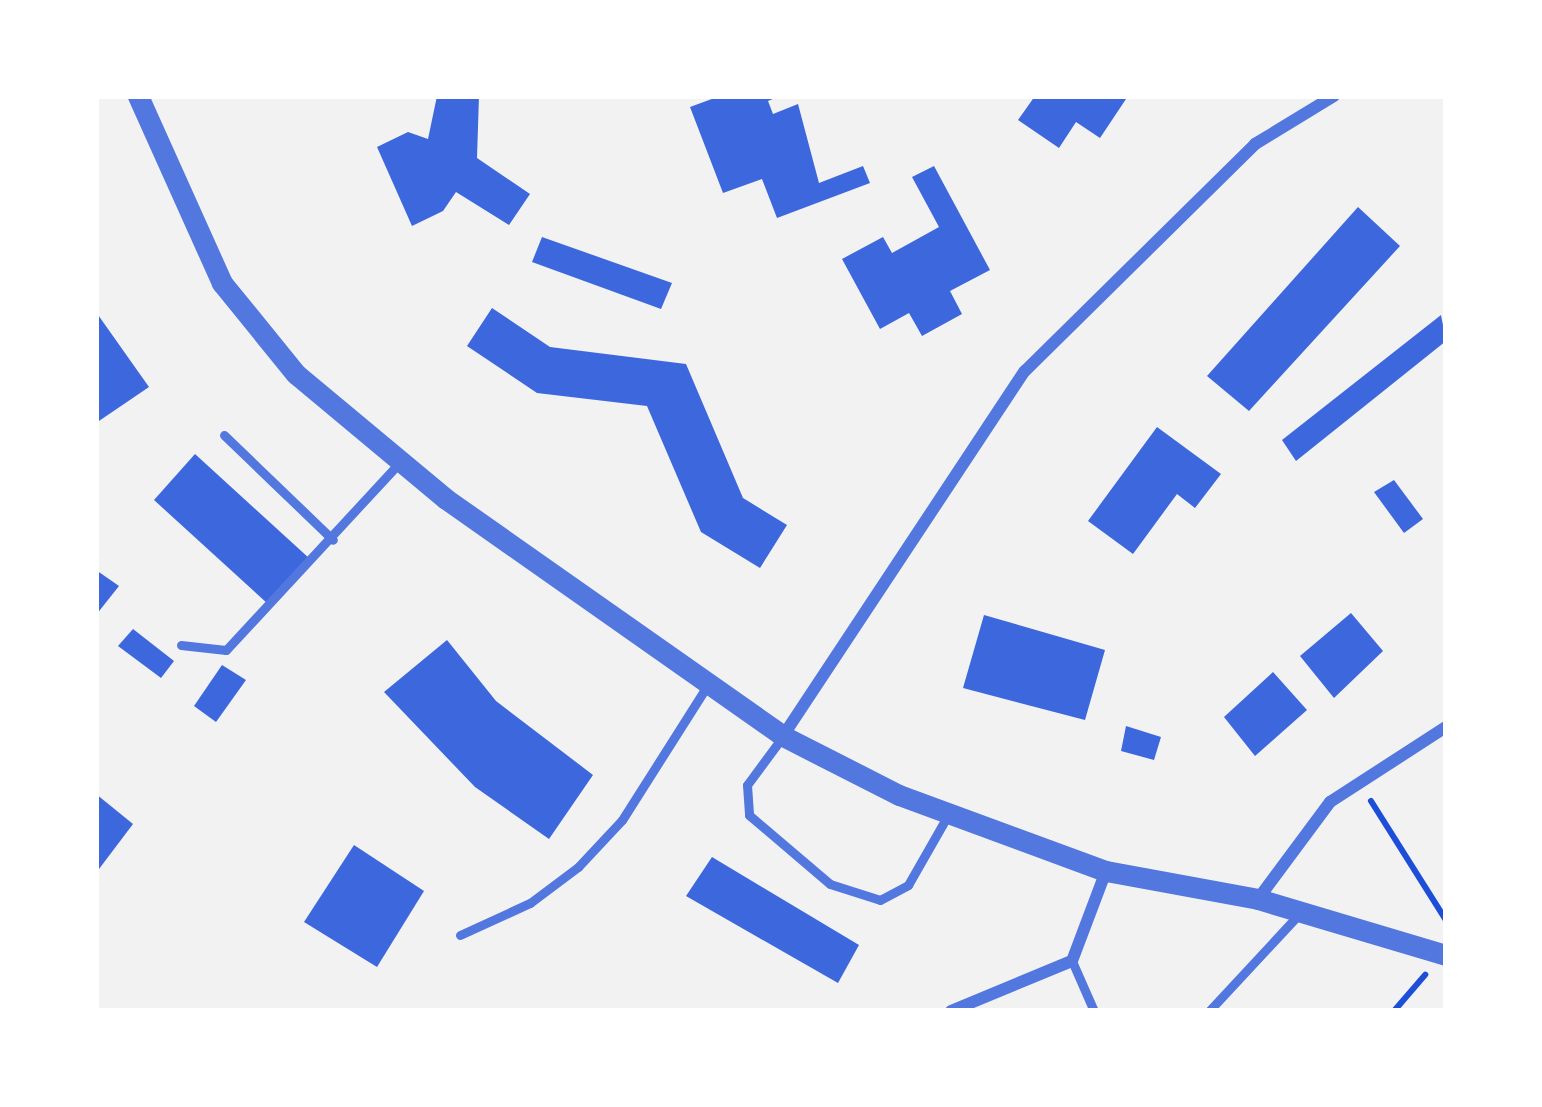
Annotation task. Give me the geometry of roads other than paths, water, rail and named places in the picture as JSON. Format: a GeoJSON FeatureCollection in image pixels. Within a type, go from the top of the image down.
{"type":"FeatureCollection","features":[{"type":"Feature","properties":{"kind":"street"},"geometry":{"type":"LineString","coordinates":[[138,96],[222,283],[296,374],[398,464],[783,736],[949,813],[1106,871],[1258,899],[1445,955]]}},
{"type":"Feature","properties":{"kind":"street"},"geometry":{"type":"LineString","coordinates":[[783,736],[1025,371],[1255,144],[1334,96]]}},
{"type":"Feature","properties":{"kind":"street"},"geometry":{"type":"LineString","coordinates":[[1258,899],[1330,802],[1446,727]]}},
{"type":"Feature","properties":{"kind":"street"},"geometry":{"type":"LineString","coordinates":[[951,1011],[1072,962],[1106,871]]}},
{"type":"Feature","properties":{"kind":"lane"},"geometry":{"type":"LineString","coordinates":[[224,434],[333,540]]}},
{"type":"Feature","properties":{"kind":"lane"},"geometry":{"type":"LineString","coordinates":[[181,645],[226,650],[333,540],[398,464]]}},
{"type":"Feature","properties":{"kind":"lane"},"geometry":{"type":"LineString","coordinates":[[460,935],[530,904],[578,867],[622,820],[708,685]]}},
{"type":"Feature","properties":{"kind":"lane"},"geometry":{"type":"LineString","coordinates":[[783,736],[747,785],[749,815],[830,884],[880,900],[908,885],[949,813]]}},
{"type":"Feature","properties":{"kind":"lane"},"geometry":{"type":"LineString","coordinates":[[1209,1011],[1301,912]]}},
{"type":"Feature","properties":{"kind":"lane"},"geometry":{"type":"LineString","coordinates":[[1072,962],[1094,1011]]}}]}
